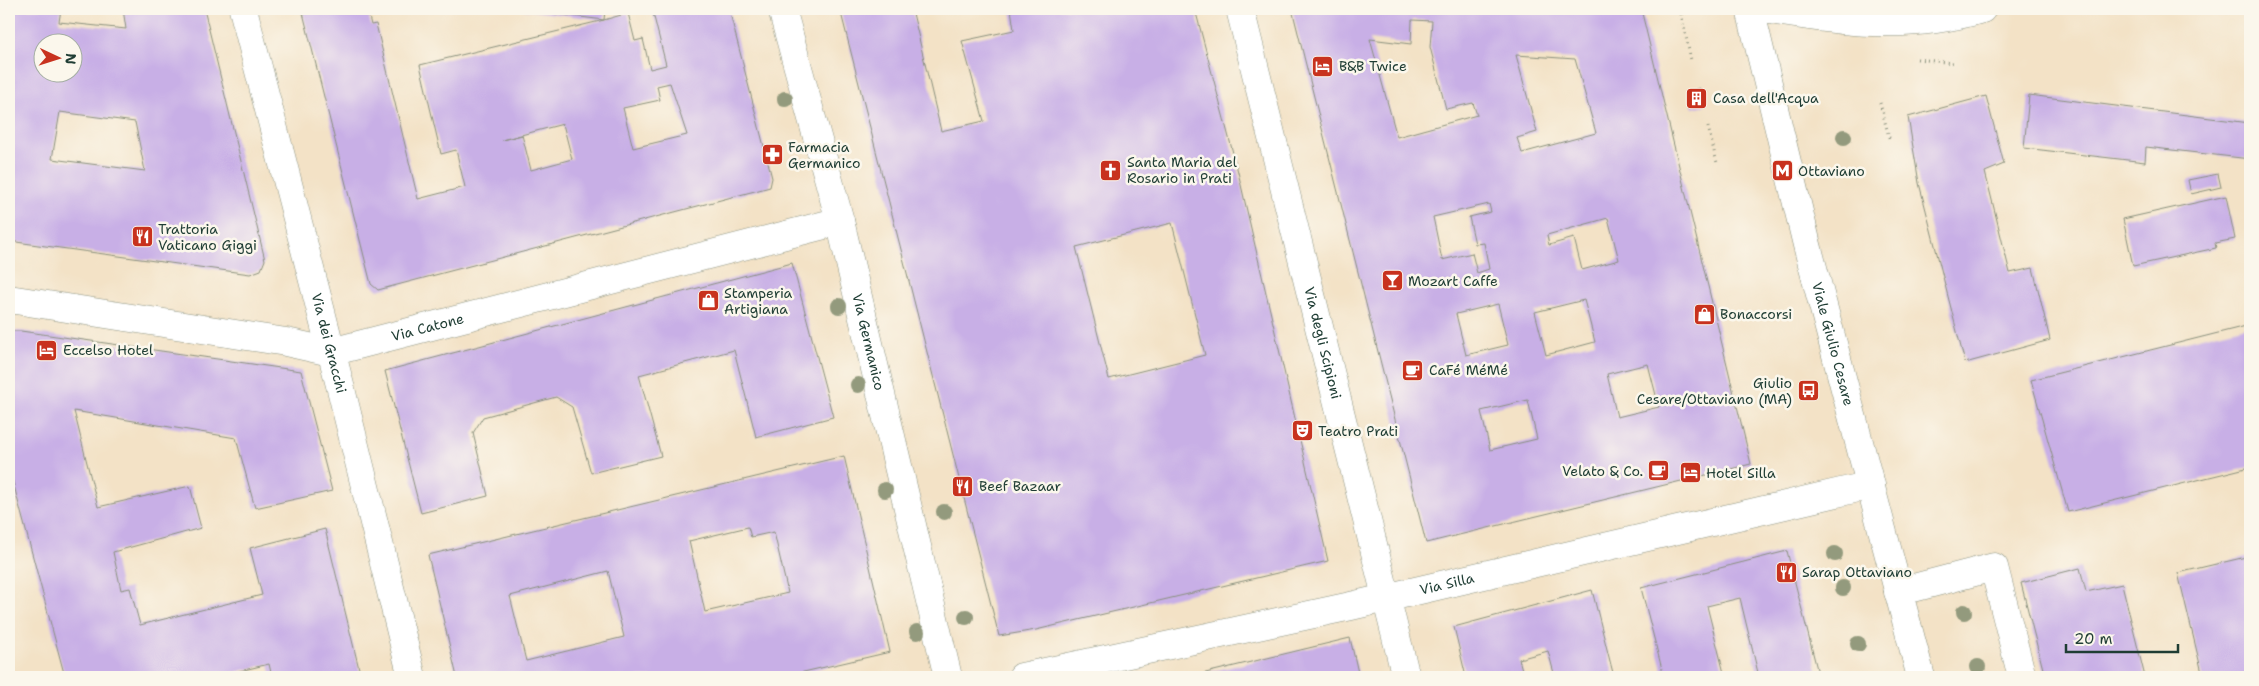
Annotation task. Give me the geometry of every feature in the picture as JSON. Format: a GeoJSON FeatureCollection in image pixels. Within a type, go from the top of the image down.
{"type":"FeatureCollection","features":[{"type":"Feature","properties":{"kind":"street","name":"Via dei Gracchi"},"geometry":{"type":"LineString","coordinates":[[243,9],[412,677]]}},
{"type":"Feature","properties":{"kind":"street","name":"Via Germanico"},"geometry":{"type":"LineString","coordinates":[[782,9],[840,221],[948,677]]}},
{"type":"Feature","properties":{"kind":"street","name":"Via degli Scipioni"},"geometry":{"type":"LineString","coordinates":[[1240,9],[1406,677]]}},
{"type":"Feature","properties":{"kind":"street","name":"Viale Giulio Cesare"},"geometry":{"type":"LineString","coordinates":[[1750,9],[1807,245],[1921,677]]}},
{"type":"Feature","properties":{"kind":"street"},"geometry":{"type":"LineString","coordinates":[[1764,9],[1823,19],[1884,24],[1953,18],[1982,9]]}},
{"type":"Feature","properties":{"kind":"street","name":"Via Catone"},"geometry":{"type":"LineString","coordinates":[[9,298],[286,342],[331,352],[840,221]]}},
{"type":"Feature","properties":{"kind":"street","name":"Via Silla"},"geometry":{"type":"LineString","coordinates":[[1022,677],[1386,598],[1871,485]]}},
{"type":"Feature","properties":{"kind":"street"},"geometry":{"type":"LineString","coordinates":[[1898,592],[1994,567],[2022,677]]}},
{"type":"Feature","properties":{"kind":"path"},"geometry":{"type":"LineString","coordinates":[[1680,10],[1686,13]]}},
{"type":"Feature","properties":{"kind":"path"},"geometry":{"type":"LineString","coordinates":[[1680,10],[1691,60]]}},
{"type":"Feature","properties":{"kind":"path"},"geometry":{"type":"LineString","coordinates":[[1917,59],[1953,64]]}},
{"type":"Feature","properties":{"kind":"path"},"geometry":{"type":"LineString","coordinates":[[1880,103],[1890,141]]}},
{"type":"Feature","properties":{"kind":"path"},"geometry":{"type":"LineString","coordinates":[[1708,127],[1717,163]]}},
{"type":"Feature","properties":{"kind":"building"},"geometry":{"type":"Polygon","coordinates":[[[9,9],[61,9],[59,22],[126,29],[123,9],[204,9],[265,260],[261,270],[250,274],[9,241],[9,9]],[[60,112],[52,159],[145,171],[135,122],[60,112]]]}},
{"type":"Feature","properties":{"kind":"building"},"geometry":{"type":"Polygon","coordinates":[[[302,9],[367,9],[371,25],[376,24],[418,199],[465,187],[456,150],[441,154],[420,65],[628,13],[635,41],[643,39],[650,69],[666,65],[652,9],[729,9],[772,178],[770,187],[378,290],[371,284],[302,9]],[[670,83],[657,86],[660,100],[623,108],[633,148],[687,135],[670,83]],[[563,124],[502,140],[522,135],[531,170],[572,159],[563,124]]]}},
{"type":"Feature","properties":{"kind":"building"},"geometry":{"type":"Polygon","coordinates":[[[517,9],[605,9],[604,20],[517,9]]]}},
{"type":"Feature","properties":{"kind":"building"},"geometry":{"type":"Polygon","coordinates":[[[840,9],[912,9],[941,131],[984,121],[962,41],[1014,30],[1011,9],[1195,9],[1238,172],[1328,561],[1036,630],[999,636],[840,9]],[[1172,223],[1076,247],[1109,379],[1205,355],[1172,223]]]}},
{"type":"Feature","properties":{"kind":"building"},"geometry":{"type":"Polygon","coordinates":[[[1292,9],[1641,9],[1751,464],[1426,543],[1292,9]],[[1412,20],[1411,44],[1370,39],[1397,137],[1477,115],[1473,103],[1446,109],[1430,47],[1432,21],[1412,20]],[[1516,55],[1537,132],[1517,138],[1522,153],[1596,133],[1575,59],[1516,55]],[[1489,204],[1433,217],[1442,260],[1472,253],[1477,273],[1489,269],[1484,243],[1475,244],[1469,217],[1491,212],[1489,204]],[[1608,218],[1547,235],[1549,245],[1574,238],[1582,270],[1619,260],[1608,218]],[[1584,300],[1535,312],[1546,355],[1595,342],[1584,300]],[[1498,304],[1456,314],[1466,355],[1508,345],[1498,304]],[[1648,364],[1607,374],[1617,417],[1659,407],[1648,364]],[[1528,400],[1481,411],[1490,450],[1537,439],[1528,400]]]}},
{"type":"Feature","properties":{"kind":"building","name":"Casa dell'Acqua"},"geometry":{"type":"Polygon","coordinates":[[[1700,88],[1705,105],[1693,108],[1689,91],[1700,88]]]}},
{"type":"Feature","properties":{"kind":"building"},"geometry":{"type":"Polygon","coordinates":[[[2029,95],[2250,123],[2250,159],[2146,147],[2145,162],[2024,148],[2029,95]]]}},
{"type":"Feature","properties":{"kind":"building"},"geometry":{"type":"Polygon","coordinates":[[[1986,96],[2004,164],[1985,172],[2010,273],[2033,268],[2050,340],[1965,363],[1919,183],[1908,117],[1986,96]]]}},
{"type":"Feature","properties":{"kind":"building"},"geometry":{"type":"Polygon","coordinates":[[[2218,174],[2221,187],[2191,194],[2188,180],[2218,174]]]}},
{"type":"Feature","properties":{"kind":"building"},"geometry":{"type":"Polygon","coordinates":[[[2226,196],[2235,239],[2215,243],[2216,248],[2133,266],[2123,219],[2226,196]]]}},
{"type":"Feature","properties":{"kind":"building"},"geometry":{"type":"Polygon","coordinates":[[[792,263],[833,417],[756,437],[734,350],[639,375],[661,456],[591,473],[572,407],[556,397],[483,417],[473,433],[488,496],[421,513],[385,371],[792,263]]]}},
{"type":"Feature","properties":{"kind":"building"},"geometry":{"type":"Polygon","coordinates":[[[2250,325],[2250,467],[2068,512],[2031,380],[2250,325]]]}},
{"type":"Feature","properties":{"kind":"building"},"geometry":{"type":"Polygon","coordinates":[[[9,331],[21,331],[301,371],[332,491],[255,508],[236,438],[74,411],[98,507],[190,486],[201,528],[113,552],[121,590],[130,588],[140,625],[262,595],[250,548],[325,529],[361,677],[272,677],[269,664],[215,677],[65,677],[9,467],[9,331]]]}},
{"type":"Feature","properties":{"kind":"building"},"geometry":{"type":"Polygon","coordinates":[[[844,456],[890,652],[782,677],[457,677],[428,555],[844,456]],[[748,527],[689,541],[705,612],[788,593],[774,532],[751,537],[748,527]],[[608,571],[510,596],[526,661],[624,637],[608,571]]]}},
{"type":"Feature","properties":{"kind":"building"},"geometry":{"type":"Polygon","coordinates":[[[1787,551],[1819,677],[1759,677],[1740,598],[1707,606],[1725,677],[1664,677],[1641,588],[1787,551]]]}},
{"type":"Feature","properties":{"kind":"building"},"geometry":{"type":"Polygon","coordinates":[[[2250,556],[2250,677],[2203,677],[2178,573],[2250,556]]]}},
{"type":"Feature","properties":{"kind":"building"},"geometry":{"type":"Polygon","coordinates":[[[2080,568],[2086,592],[2122,584],[2145,677],[2045,677],[2021,583],[2080,568]]]}},
{"type":"Feature","properties":{"kind":"building"},"geometry":{"type":"Polygon","coordinates":[[[1592,590],[1614,677],[1555,677],[1548,651],[1519,659],[1524,677],[1466,677],[1454,627],[1592,590]]]}},
{"type":"Feature","properties":{"kind":"building"},"geometry":{"type":"Polygon","coordinates":[[[1350,638],[1359,677],[1189,677],[1350,638]]]}},
{"type":"Feature","properties":{"kind":"place","name":"B&B Twice"},"geometry":{"type":"Point","coordinates":[1323,66]}},
{"type":"Feature","properties":{"kind":"place","name":"Casa dell'Acqua"},"geometry":{"type":"Point","coordinates":[1697,98]}},
{"type":"Feature","properties":{"kind":"place","name":"Farmacia Germanico"},"geometry":{"type":"Point","coordinates":[772,155]}},
{"type":"Feature","properties":{"kind":"place","name":"Santa Maria del Rosario in Prati"},"geometry":{"type":"Point","coordinates":[1111,170]}},
{"type":"Feature","properties":{"kind":"place","name":"Ottaviano"},"geometry":{"type":"Point","coordinates":[1782,171]}},
{"type":"Feature","properties":{"kind":"place","name":"Trattoria Vaticano Giggi"},"geometry":{"type":"Point","coordinates":[142,237]}},
{"type":"Feature","properties":{"kind":"place","name":"Mozart Caffe"},"geometry":{"type":"Point","coordinates":[1392,281]}},
{"type":"Feature","properties":{"kind":"place","name":"Stamperia Artigiana"},"geometry":{"type":"Point","coordinates":[708,301]}},
{"type":"Feature","properties":{"kind":"place","name":"Bonaccorsi"},"geometry":{"type":"Point","coordinates":[1704,314]}},
{"type":"Feature","properties":{"kind":"place","name":"Eccelso Hotel"},"geometry":{"type":"Point","coordinates":[47,350]}},
{"type":"Feature","properties":{"kind":"place","name":"CaFé MéMé"},"geometry":{"type":"Point","coordinates":[1413,370]}},
{"type":"Feature","properties":{"kind":"place","name":"Giulio Cesare/Ottaviano (MA)"},"geometry":{"type":"Point","coordinates":[1808,391]}},
{"type":"Feature","properties":{"kind":"place","name":"Teatro Prati"},"geometry":{"type":"Point","coordinates":[1302,431]}},
{"type":"Feature","properties":{"kind":"place","name":"Velato & Co."},"geometry":{"type":"Point","coordinates":[1659,471]}},
{"type":"Feature","properties":{"kind":"place","name":"Hotel Silla"},"geometry":{"type":"Point","coordinates":[1690,473]}},
{"type":"Feature","properties":{"kind":"place","name":"Beef Bazaar"},"geometry":{"type":"Point","coordinates":[963,486]}},
{"type":"Feature","properties":{"kind":"place","name":"Sarap Ottaviano"},"geometry":{"type":"Point","coordinates":[1786,572]}}]}
